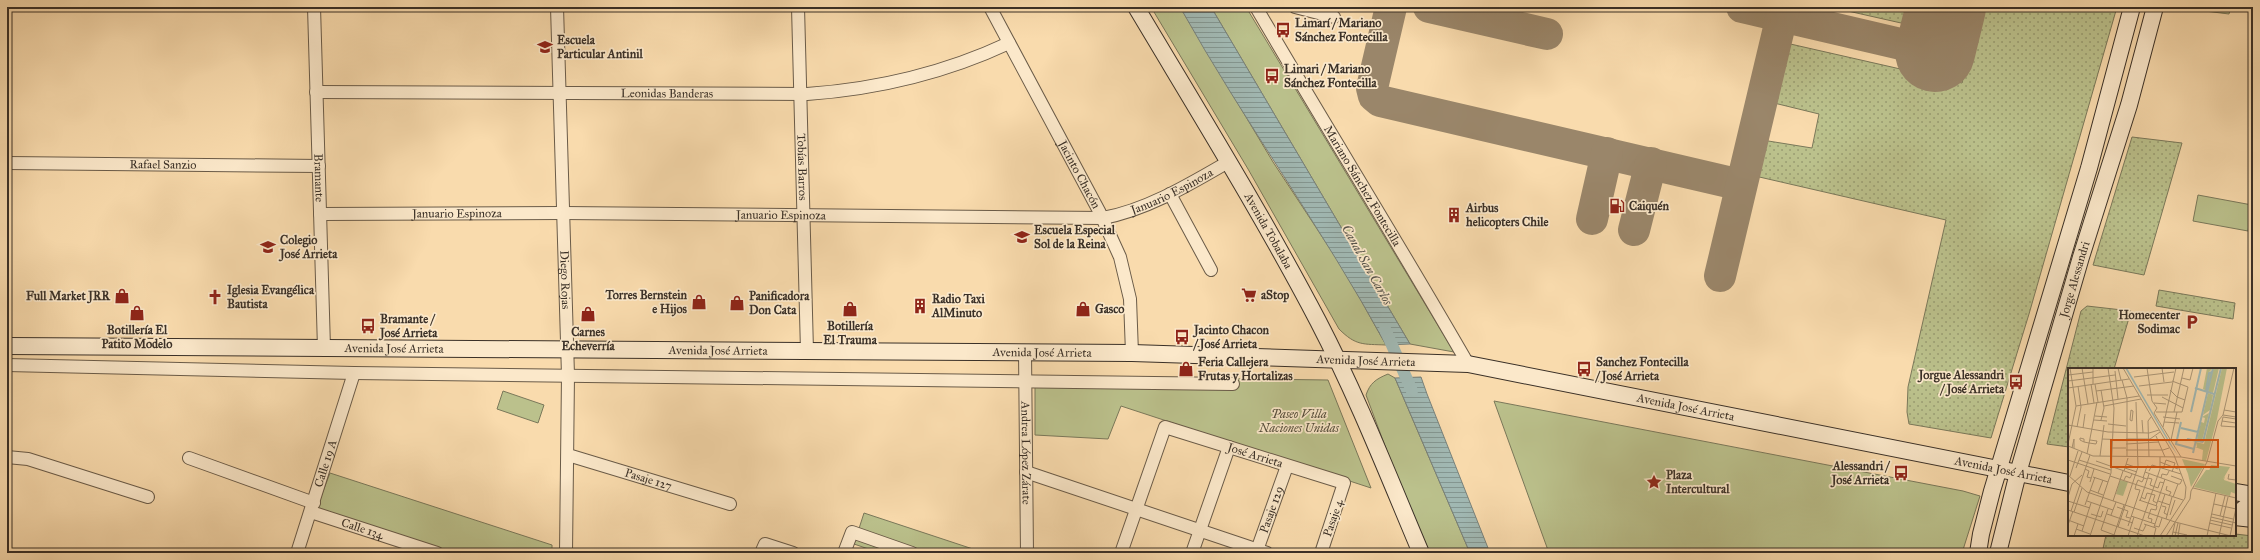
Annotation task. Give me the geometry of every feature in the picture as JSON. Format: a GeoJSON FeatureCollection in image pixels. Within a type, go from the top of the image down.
{"type":"FeatureCollection","features":[{"type":"Feature","properties":{"kind":"main road","name":"Avenida Tobalaba"},"geometry":{"type":"LineString","coordinates":[[1136,7],[1228,162],[1315,316],[1337,359],[1421,553]]}},
{"type":"Feature","properties":{"kind":"main road","name":"Jorge Alessandri"},"geometry":{"type":"LineString","coordinates":[[1978,553],[1981,534],[1998,469],[2089,168],[2132,7]]}},
{"type":"Feature","properties":{"kind":"main road","name":"Jorge Alessandri"},"geometry":{"type":"LineString","coordinates":[[1998,553],[2018,473],[2081,257],[2129,105],[2155,7]]}},
{"type":"Feature","properties":{"kind":"main road","name":"Avenida José Arrieta"},"geometry":{"type":"LineString","coordinates":[[7,346],[1132,353],[1428,361],[1468,364],[2068,482]]}},
{"type":"Feature","properties":{"kind":"main road"},"geometry":{"type":"LineString","coordinates":[[2236,492],[2253,495]]}},
{"type":"Feature","properties":{"kind":"main road"},"geometry":{"type":"LineString","coordinates":[[2236,515],[2253,501]]}},
{"type":"Feature","properties":{"kind":"main road"},"geometry":{"type":"LineString","coordinates":[[2236,516],[2253,519]]}},
{"type":"Feature","properties":{"kind":"street","name":"Bramante"},"geometry":{"type":"LineString","coordinates":[[314,7],[324,348]]}},
{"type":"Feature","properties":{"kind":"street","name":"Diego Rojas"},"geometry":{"type":"LineString","coordinates":[[557,7],[568,375],[566,553]]}},
{"type":"Feature","properties":{"kind":"street","name":"Tobías Barros"},"geometry":{"type":"LineString","coordinates":[[798,7],[807,351]]}},
{"type":"Feature","properties":{"kind":"street","name":"Jacinto Chacón"},"geometry":{"type":"LineString","coordinates":[[990,7],[1103,218],[1120,257],[1126,277],[1130,299],[1132,353]]}},
{"type":"Feature","properties":{"kind":"street","name":"Mariano Sánchez Fontecilla"},"geometry":{"type":"LineString","coordinates":[[1256,7],[1343,156],[1417,275],[1468,364]]}},
{"type":"Feature","properties":{"kind":"street"},"geometry":{"type":"LineString","coordinates":[[1295,7],[1334,17]]}},
{"type":"Feature","properties":{"kind":"street","name":"Leonidas Banderas"},"geometry":{"type":"LineString","coordinates":[[316,92],[800,95],[852,90],[903,81],[957,65],[1009,43]]}},
{"type":"Feature","properties":{"kind":"street","name":"Januario Espinoza"},"geometry":{"type":"LineString","coordinates":[[320,214],[563,213],[1103,218],[1124,213],[1170,194],[1228,162]]}},
{"type":"Feature","properties":{"kind":"street","name":"Rafael Sanzio"},"geometry":{"type":"LineString","coordinates":[[7,164],[319,166]]}},
{"type":"Feature","properties":{"kind":"street"},"geometry":{"type":"LineString","coordinates":[[1170,194],[1211,270]]}},
{"type":"Feature","properties":{"kind":"street","name":"Andrea López Zárate"},"geometry":{"type":"LineString","coordinates":[[1025,352],[1027,553]]}},
{"type":"Feature","properties":{"kind":"street"},"geometry":{"type":"LineString","coordinates":[[7,365],[352,379],[568,375],[1025,383],[1233,384]]}},
{"type":"Feature","properties":{"kind":"street","name":"Calle 19 A"},"geometry":{"type":"LineString","coordinates":[[297,553],[313,507],[352,379]]}},
{"type":"Feature","properties":{"kind":"street","name":"José Arrieta"},"geometry":{"type":"LineString","coordinates":[[1136,509],[1165,427],[1344,484]]}},
{"type":"Feature","properties":{"kind":"street"},"geometry":{"type":"LineString","coordinates":[[1192,553],[1229,447]]}},
{"type":"Feature","properties":{"kind":"street","name":"Pasaje 127"},"geometry":{"type":"LineString","coordinates":[[568,455],[730,504]]}},
{"type":"Feature","properties":{"kind":"street"},"geometry":{"type":"LineString","coordinates":[[7,457],[28,459],[148,497]]}},
{"type":"Feature","properties":{"kind":"street","name":"Calle 134"},"geometry":{"type":"LineString","coordinates":[[189,458],[313,507],[437,553]]}},
{"type":"Feature","properties":{"kind":"street","name":"Pasaje 129"},"geometry":{"type":"LineString","coordinates":[[1260,552],[1287,466]]}},
{"type":"Feature","properties":{"kind":"street"},"geometry":{"type":"LineString","coordinates":[[1026,472],[1200,530],[1260,552]]}},
{"type":"Feature","properties":{"kind":"street","name":"Pasaje 4"},"geometry":{"type":"LineString","coordinates":[[1321,553],[1344,484]]}},
{"type":"Feature","properties":{"kind":"street"},"geometry":{"type":"LineString","coordinates":[[1121,553],[1136,509]]}},
{"type":"Feature","properties":{"kind":"street"},"geometry":{"type":"LineString","coordinates":[[844,553],[852,532],[912,553]]}},
{"type":"Feature","properties":{"kind":"street"},"geometry":{"type":"LineString","coordinates":[[763,548],[793,553]]}},
{"type":"Feature","properties":{"kind":"green space"},"geometry":{"type":"Polygon","coordinates":[[[1151,7],[1180,7],[1273,162],[1344,270],[1386,345],[1360,343],[1350,339],[1339,329],[1248,169],[1151,7]]]}},
{"type":"Feature","properties":{"kind":"green space"},"geometry":{"type":"Polygon","coordinates":[[[1211,7],[1246,7],[1454,352],[1410,344],[1211,7]]]}},
{"type":"Feature","properties":{"kind":"green space"},"geometry":{"type":"Polygon","coordinates":[[[1830,7],[1924,7],[1921,18],[1910,25],[1830,7]]]}},
{"type":"Feature","properties":{"kind":"green space"},"geometry":{"type":"Polygon","coordinates":[[[1980,7],[2117,7],[2029,314],[1991,438],[1909,424],[1907,412],[1908,387],[1946,220],[1755,176],[1762,140],[1812,148],[1819,114],[1774,103],[1786,43],[1962,83],[1980,7]]]}},
{"type":"Feature","properties":{"kind":"green space"},"geometry":{"type":"Polygon","coordinates":[[[2173,7],[2231,7],[2229,14],[2173,7]]]}},
{"type":"Feature","properties":{"kind":"green space"},"geometry":{"type":"Polygon","coordinates":[[[2132,137],[2182,143],[2144,275],[2093,265],[2132,137]]]}},
{"type":"Feature","properties":{"kind":"green space"},"geometry":{"type":"Polygon","coordinates":[[[2198,195],[2252,205],[2248,231],[2193,221],[2198,195]]]}},
{"type":"Feature","properties":{"kind":"green space"},"geometry":{"type":"Polygon","coordinates":[[[2159,290],[2235,303],[2233,319],[2156,306],[2159,290]]]}},
{"type":"Feature","properties":{"kind":"green space"},"geometry":{"type":"Polygon","coordinates":[[[2087,306],[2131,311],[2114,368],[2068,368],[2068,447],[2047,444],[2081,311],[2087,306]]]}},
{"type":"Feature","properties":{"kind":"green space"},"geometry":{"type":"Polygon","coordinates":[[[1388,374],[1395,378],[1470,553],[1430,553],[1400,486],[1366,395],[1369,387],[1374,382],[1388,374]]]}},
{"type":"Feature","properties":{"kind":"green space","name":"Paseo Villa Naciones Unidas"},"geometry":{"type":"Polygon","coordinates":[[[1035,376],[1328,380],[1371,488],[1121,406],[1108,439],[1035,435],[1035,376]]]}},
{"type":"Feature","properties":{"kind":"green space"},"geometry":{"type":"Polygon","coordinates":[[[503,391],[544,405],[538,423],[497,409],[503,391]]]}},
{"type":"Feature","properties":{"kind":"green space"},"geometry":{"type":"Polygon","coordinates":[[[1494,401],[1963,491],[1980,496],[1962,553],[1549,553],[1494,401]]]}},
{"type":"Feature","properties":{"kind":"green space"},"geometry":{"type":"Polygon","coordinates":[[[330,473],[552,545],[552,553],[446,553],[316,510],[330,473]]]}},
{"type":"Feature","properties":{"kind":"green space"},"geometry":{"type":"Polygon","coordinates":[[[864,513],[985,553],[880,553],[854,544],[864,513]]]}},
{"type":"Feature","properties":{"kind":"green space"},"geometry":{"type":"Polygon","coordinates":[[[2236,534],[2253,536],[2253,553],[2102,553],[2106,536],[2236,536],[2236,534]]]}},
{"type":"Feature","properties":{"kind":"water"},"geometry":{"type":"Polygon","coordinates":[[[1180,7],[1211,7],[1410,344],[1386,345],[1336,259],[1230,92],[1180,7]]]}},
{"type":"Feature","properties":{"kind":"water"},"geometry":{"type":"Polygon","coordinates":[[[1421,377],[1490,553],[1470,553],[1395,378],[1421,377]]]}},
{"type":"Feature","properties":{"kind":"waterway","name":"Canal San Carlos"},"geometry":{"type":"LineString","coordinates":[[1385,329],[1412,391]]}},
{"type":"Feature","properties":{"kind":"taxiway"},"geometry":{"type":"LineString","coordinates":[[1391,7],[1372,88],[1374,96],[1380,101],[1741,185]]}},
{"type":"Feature","properties":{"kind":"taxiway"},"geometry":{"type":"LineString","coordinates":[[1429,7],[1547,34]]}},
{"type":"Feature","properties":{"kind":"taxiway"},"geometry":{"type":"LineString","coordinates":[[1742,7],[1935,52]]}},
{"type":"Feature","properties":{"kind":"taxiway"},"geometry":{"type":"LineString","coordinates":[[1720,276],[1784,7]]}},
{"type":"Feature","properties":{"kind":"taxiway"},"geometry":{"type":"LineString","coordinates":[[1592,219],[1607,153]]}},
{"type":"Feature","properties":{"kind":"taxiway"},"geometry":{"type":"LineString","coordinates":[[1634,230],[1651,163]]}},
{"type":"Feature","properties":{"kind":"runway"},"geometry":{"type":"LineString","coordinates":[[1935,52],[1946,7]]}},
{"type":"Feature","properties":{"kind":"place","name":"Limarí / Mariano Sánchez Fontecilla"},"geometry":{"type":"Point","coordinates":[1283,30]}},
{"type":"Feature","properties":{"kind":"place","name":"Escuela Particular Antinil"},"geometry":{"type":"Point","coordinates":[545,47]}},
{"type":"Feature","properties":{"kind":"place","name":"Limari / Mariano Sánchez Fontecilla"},"geometry":{"type":"Point","coordinates":[1272,76]}},
{"type":"Feature","properties":{"kind":"place","name":"Caiquén"},"geometry":{"type":"Point","coordinates":[1617,206]}},
{"type":"Feature","properties":{"kind":"place","name":"Airbus helicopters Chile"},"geometry":{"type":"Point","coordinates":[1454,215]}},
{"type":"Feature","properties":{"kind":"place","name":"Escuela Especial Sol de la Reina"},"geometry":{"type":"Point","coordinates":[1022,237]}},
{"type":"Feature","properties":{"kind":"place","name":"Colegio José Arrieta"},"geometry":{"type":"Point","coordinates":[268,247]}},
{"type":"Feature","properties":{"kind":"place","name":"aStop"},"geometry":{"type":"Point","coordinates":[1249,295]}},
{"type":"Feature","properties":{"kind":"place","name":"Full Market JRR"},"geometry":{"type":"Point","coordinates":[122,296]}},
{"type":"Feature","properties":{"kind":"place","name":"Iglesia Evangélica Bautista"},"geometry":{"type":"Point","coordinates":[215,297]}},
{"type":"Feature","properties":{"kind":"place","name":"Torres Bernstein e Hijos"},"geometry":{"type":"Point","coordinates":[699,302]}},
{"type":"Feature","properties":{"kind":"place","name":"Panificadora Don Cata"},"geometry":{"type":"Point","coordinates":[737,303]}},
{"type":"Feature","properties":{"kind":"place","name":"Radio Taxi AlMinuto"},"geometry":{"type":"Point","coordinates":[920,306]}},
{"type":"Feature","properties":{"kind":"place","name":"Botillería El Trauma"},"geometry":{"type":"Point","coordinates":[850,309]}},
{"type":"Feature","properties":{"kind":"place","name":"Gasco"},"geometry":{"type":"Point","coordinates":[1083,309]}},
{"type":"Feature","properties":{"kind":"place","name":"Botillería El Patito Modelo"},"geometry":{"type":"Point","coordinates":[137,313]}},
{"type":"Feature","properties":{"kind":"place","name":"Carnes Echeverría"},"geometry":{"type":"Point","coordinates":[588,314]}},
{"type":"Feature","properties":{"kind":"place","name":"Homecenter Sodimac"},"geometry":{"type":"Point","coordinates":[2192,322]}},
{"type":"Feature","properties":{"kind":"place","name":"Bramante / José Arrieta"},"geometry":{"type":"Point","coordinates":[368,326]}},
{"type":"Feature","properties":{"kind":"place","name":"Jacinto Chacon / José Arrieta"},"geometry":{"type":"Point","coordinates":[1182,337]}},
{"type":"Feature","properties":{"kind":"place","name":"Feria Callejera Frutas y Hortalizas"},"geometry":{"type":"Point","coordinates":[1186,369]}},
{"type":"Feature","properties":{"kind":"place","name":"Sanchez Fontecilla / José Arrieta"},"geometry":{"type":"Point","coordinates":[1584,369]}},
{"type":"Feature","properties":{"kind":"place","name":"Jorgue Alessandri / José Arrieta"},"geometry":{"type":"Point","coordinates":[2016,382]}},
{"type":"Feature","properties":{"kind":"place","name":"Alessandri / José Arrieta"},"geometry":{"type":"Point","coordinates":[1901,473]}},
{"type":"Feature","properties":{"kind":"place","name":"Plaza Intercultural"},"geometry":{"type":"Point","coordinates":[1654,482]}}]}
